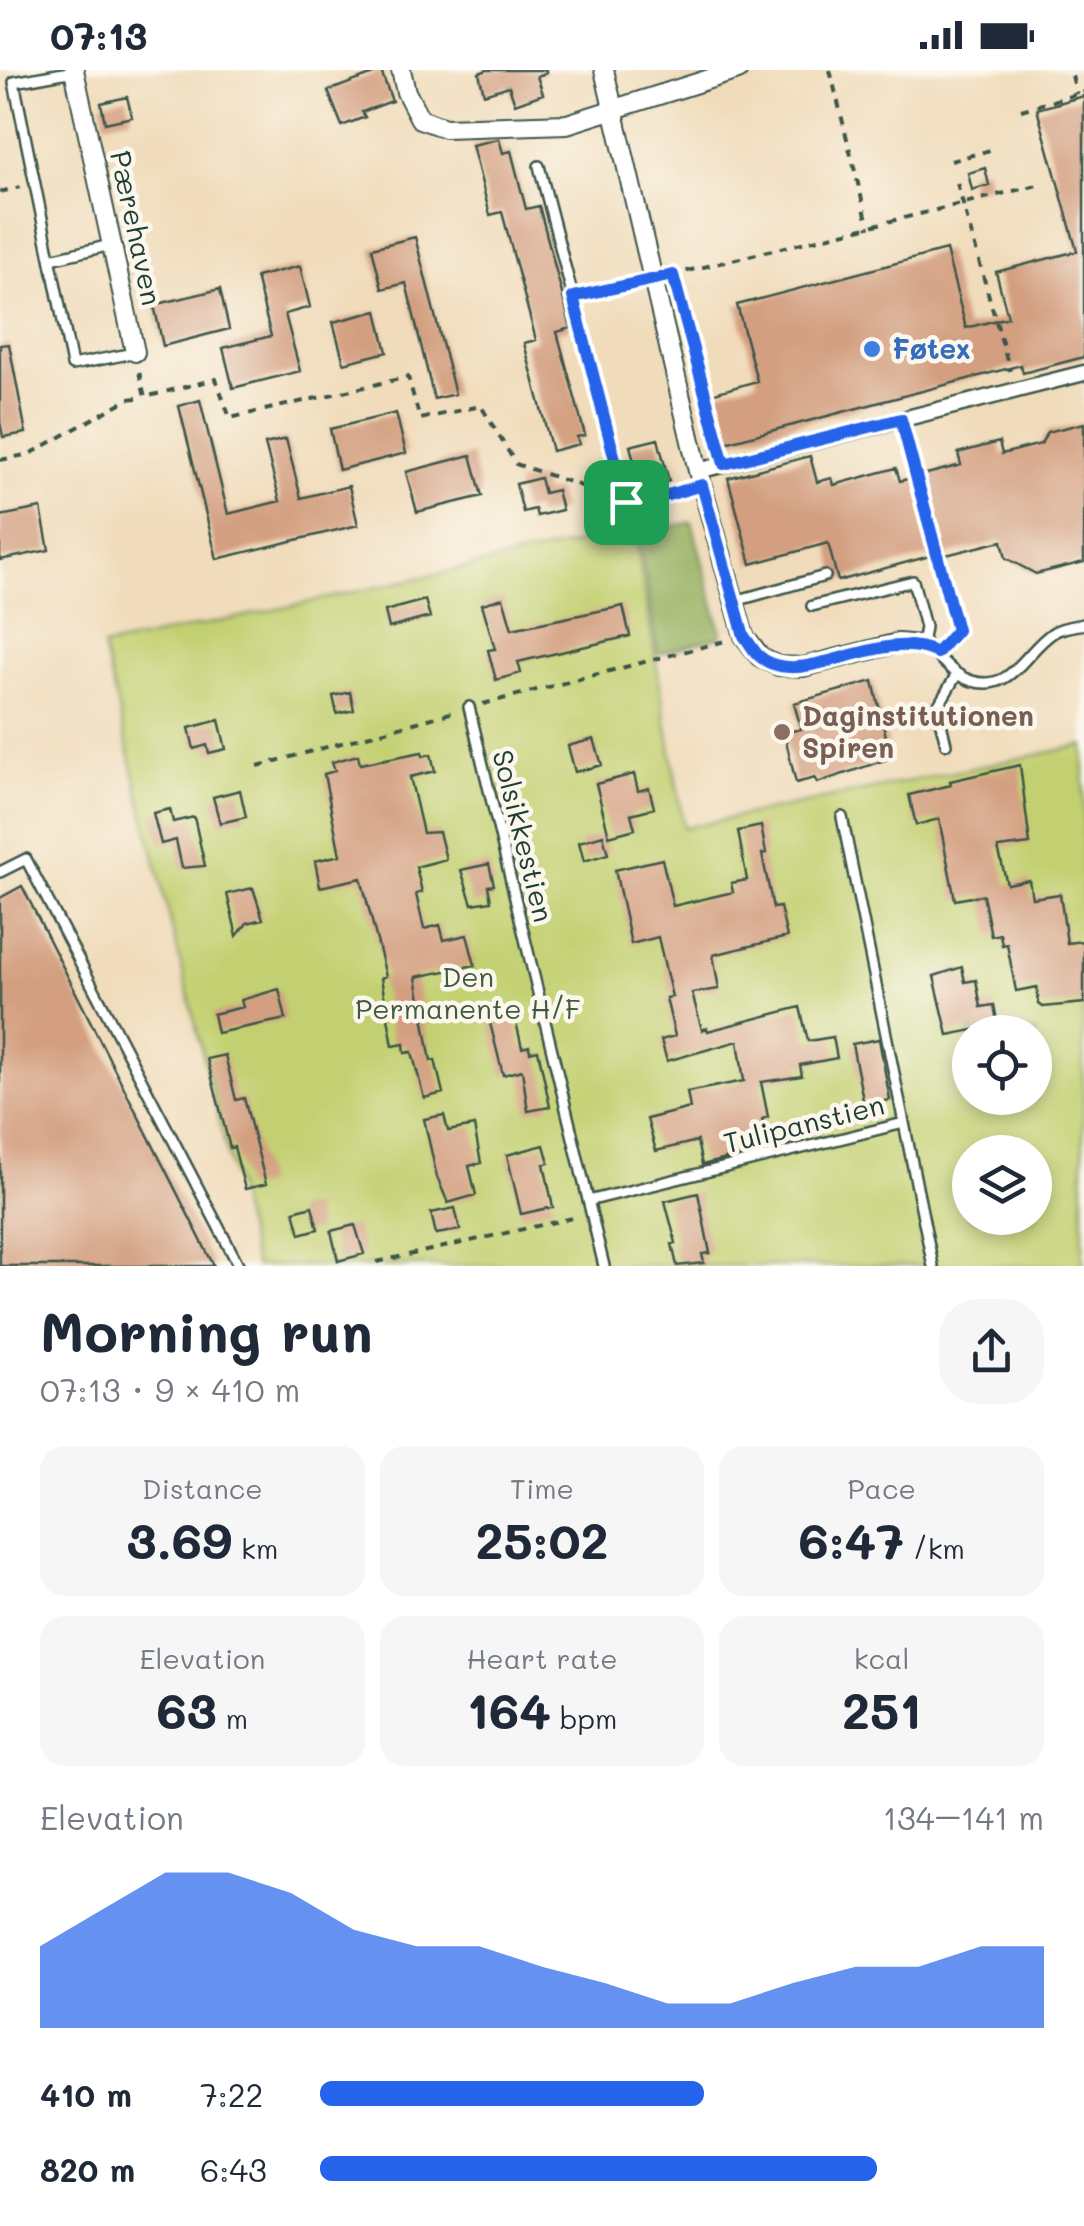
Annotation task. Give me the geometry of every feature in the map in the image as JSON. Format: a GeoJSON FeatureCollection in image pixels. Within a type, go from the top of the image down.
{"type":"FeatureCollection","features":[{"type":"Feature","properties":{"kind":"street","name":"Pærehaven"},"geometry":{"type":"LineString","coordinates":[[74,70],[135,352]]}},
{"type":"Feature","properties":{"kind":"street"},"geometry":{"type":"LineString","coordinates":[[401,70],[406,92],[420,120],[446,128],[567,124],[738,70]]}},
{"type":"Feature","properties":{"kind":"street"},"geometry":{"type":"LineString","coordinates":[[604,70],[700,478],[744,636],[760,657],[778,666],[802,668],[898,643],[929,649]]}},
{"type":"Feature","properties":{"kind":"street"},"geometry":{"type":"LineString","coordinates":[[700,478],[724,464],[1084,372]]}},
{"type":"Feature","properties":{"kind":"lane"},"geometry":{"type":"LineString","coordinates":[[74,70],[14,82],[72,365],[135,352]]}},
{"type":"Feature","properties":{"kind":"lane"},"geometry":{"type":"LineString","coordinates":[[539,166],[626,502]]}},
{"type":"Feature","properties":{"kind":"lane"},"geometry":{"type":"LineString","coordinates":[[51,259],[112,245]]}},
{"type":"Feature","properties":{"kind":"lane"},"geometry":{"type":"LineString","coordinates":[[573,297],[652,280]]}},
{"type":"Feature","properties":{"kind":"lane"},"geometry":{"type":"LineString","coordinates":[[734,601],[825,576]]}},
{"type":"Feature","properties":{"kind":"lane"},"geometry":{"type":"LineString","coordinates":[[812,606],[913,581],[929,649],[957,674],[972,681],[991,682],[1012,675],[1054,632],[1084,624]]}},
{"type":"Feature","properties":{"kind":"lane"},"geometry":{"type":"LineString","coordinates":[[946,744],[937,708],[957,674]]}},
{"type":"Feature","properties":{"kind":"lane","name":"Solsikkestien"},"geometry":{"type":"LineString","coordinates":[[470,707],[604,1266]]}},
{"type":"Feature","properties":{"kind":"lane","name":"Tulipanstien"},"geometry":{"type":"LineString","coordinates":[[588,1201],[904,1123],[842,818]]}},
{"type":"Feature","properties":{"kind":"lane"},"geometry":{"type":"LineString","coordinates":[[0,872],[26,859],[239,1266]]}},
{"type":"Feature","properties":{"kind":"lane"},"geometry":{"type":"LineString","coordinates":[[904,1123],[932,1266]]}},
{"type":"Feature","properties":{"kind":"path"},"geometry":{"type":"LineString","coordinates":[[830,70],[869,228]]}},
{"type":"Feature","properties":{"kind":"path"},"geometry":{"type":"LineString","coordinates":[[1072,76],[1077,94]]}},
{"type":"Feature","properties":{"kind":"path"},"geometry":{"type":"LineString","coordinates":[[1021,110],[1084,92]]}},
{"type":"Feature","properties":{"kind":"path"},"geometry":{"type":"LineString","coordinates":[[952,161],[990,150]]}},
{"type":"Feature","properties":{"kind":"path"},"geometry":{"type":"LineString","coordinates":[[957,183],[1015,390]]}},
{"type":"Feature","properties":{"kind":"path"},"geometry":{"type":"LineString","coordinates":[[652,280],[1042,184]]}},
{"type":"Feature","properties":{"kind":"path"},"geometry":{"type":"LineString","coordinates":[[688,332],[724,464]]}},
{"type":"Feature","properties":{"kind":"path"},"geometry":{"type":"LineString","coordinates":[[135,352],[145,397]]}},
{"type":"Feature","properties":{"kind":"path"},"geometry":{"type":"LineString","coordinates":[[0,460],[30,454],[128,399],[216,380],[230,418],[408,377],[420,419],[480,406],[516,464],[626,502],[644,502],[700,478]]}},
{"type":"Feature","properties":{"kind":"path"},"geometry":{"type":"LineString","coordinates":[[901,419],[957,630],[929,649]]}},
{"type":"Feature","properties":{"kind":"path"},"geometry":{"type":"LineString","coordinates":[[258,766],[744,636]]}},
{"type":"Feature","properties":{"kind":"path"},"geometry":{"type":"LineString","coordinates":[[377,1262],[591,1214]]}},
{"type":"Feature","properties":{"kind":"green space"},"geometry":{"type":"Polygon","coordinates":[[[692,522],[722,636],[658,654],[638,534],[692,522]]]}},
{"type":"Feature","properties":{"kind":"green space","name":"Den Permanente H/F"},"geometry":{"type":"Polygon","coordinates":[[[634,531],[684,828],[1084,745],[1083,1266],[255,1266],[103,647],[634,531]]]}},
{"type":"Feature","properties":{"kind":"building"},"geometry":{"type":"Polygon","coordinates":[[[546,70],[537,76],[543,94],[515,104],[509,86],[484,94],[479,73],[546,70]]]}},
{"type":"Feature","properties":{"kind":"building"},"geometry":{"type":"Polygon","coordinates":[[[381,71],[392,101],[362,112],[365,117],[342,126],[328,91],[381,71]]]}},
{"type":"Feature","properties":{"kind":"building","name":"Føtex"},"geometry":{"type":"Polygon","coordinates":[[[1084,96],[1084,357],[1023,373],[1021,365],[725,443],[711,394],[757,381],[737,305],[946,250],[966,328],[1008,317],[996,272],[1077,251],[1037,109],[1084,96]]]}},
{"type":"Feature","properties":{"kind":"building"},"geometry":{"type":"Polygon","coordinates":[[[127,97],[132,117],[105,123],[101,103],[127,97]]]}},
{"type":"Feature","properties":{"kind":"building"},"geometry":{"type":"Polygon","coordinates":[[[499,139],[503,153],[511,151],[526,209],[539,206],[571,328],[557,332],[585,435],[577,437],[579,444],[552,451],[524,343],[536,340],[502,212],[490,215],[472,145],[499,139]]]}},
{"type":"Feature","properties":{"kind":"building"},"geometry":{"type":"Polygon","coordinates":[[[985,168],[989,185],[972,190],[968,173],[985,168]]]}},
{"type":"Feature","properties":{"kind":"building"},"geometry":{"type":"Polygon","coordinates":[[[415,237],[455,394],[434,399],[406,283],[382,289],[372,248],[415,237]]]}},
{"type":"Feature","properties":{"kind":"building"},"geometry":{"type":"Polygon","coordinates":[[[300,266],[310,307],[285,314],[300,371],[233,388],[223,348],[271,336],[256,277],[300,266]]]}},
{"type":"Feature","properties":{"kind":"building"},"geometry":{"type":"Polygon","coordinates":[[[220,289],[229,329],[163,346],[154,305],[220,289]]]}},
{"type":"Feature","properties":{"kind":"building"},"geometry":{"type":"Polygon","coordinates":[[[377,311],[387,352],[344,363],[333,322],[377,311]]]}},
{"type":"Feature","properties":{"kind":"building"},"geometry":{"type":"Polygon","coordinates":[[[9,344],[26,433],[3,437],[0,345],[9,344]]]}},
{"type":"Feature","properties":{"kind":"building"},"geometry":{"type":"Polygon","coordinates":[[[200,400],[228,514],[280,501],[265,444],[286,439],[301,498],[349,486],[358,525],[217,559],[179,406],[200,400]]]}},
{"type":"Feature","properties":{"kind":"building"},"geometry":{"type":"Polygon","coordinates":[[[396,413],[406,453],[339,470],[330,429],[396,413]]]}},
{"type":"Feature","properties":{"kind":"building"},"geometry":{"type":"Polygon","coordinates":[[[1084,423],[1084,562],[1036,574],[1006,558],[1002,541],[838,581],[828,543],[751,564],[728,478],[810,456],[817,482],[832,478],[834,485],[896,468],[900,481],[961,465],[958,453],[999,442],[1002,454],[1041,444],[1047,432],[1084,423]]]}},
{"type":"Feature","properties":{"kind":"building"},"geometry":{"type":"Polygon","coordinates":[[[658,439],[669,481],[641,488],[630,446],[658,439]]]}},
{"type":"Feature","properties":{"kind":"building"},"geometry":{"type":"Polygon","coordinates":[[[471,455],[482,496],[417,512],[406,472],[471,455]]]}},
{"type":"Feature","properties":{"kind":"building"},"geometry":{"type":"Polygon","coordinates":[[[540,478],[544,493],[557,490],[562,510],[537,516],[535,509],[523,512],[516,484],[540,478]]]}},
{"type":"Feature","properties":{"kind":"building"},"geometry":{"type":"Polygon","coordinates":[[[41,508],[49,550],[0,560],[0,516],[41,508]]]}},
{"type":"Feature","properties":{"kind":"building"},"geometry":{"type":"Polygon","coordinates":[[[503,598],[512,629],[623,606],[630,636],[518,662],[521,673],[496,680],[488,650],[495,649],[482,604],[503,598]]]}},
{"type":"Feature","properties":{"kind":"building"},"geometry":{"type":"Polygon","coordinates":[[[425,600],[430,617],[389,628],[385,611],[425,600]]]}},
{"type":"Feature","properties":{"kind":"building","name":"Daginstitutionen Spiren"},"geometry":{"type":"Polygon","coordinates":[[[873,681],[891,758],[817,783],[815,778],[796,783],[784,733],[801,729],[794,703],[873,681]]]}},
{"type":"Feature","properties":{"kind":"building"},"geometry":{"type":"Polygon","coordinates":[[[350,692],[354,710],[337,714],[333,696],[350,692]]]}},
{"type":"Feature","properties":{"kind":"building"},"geometry":{"type":"Polygon","coordinates":[[[219,720],[226,749],[209,753],[207,745],[194,749],[189,728],[219,720]]]}},
{"type":"Feature","properties":{"kind":"building"},"geometry":{"type":"Polygon","coordinates":[[[594,739],[602,765],[575,772],[568,746],[594,739]]]}},
{"type":"Feature","properties":{"kind":"building"},"geometry":{"type":"Polygon","coordinates":[[[422,752],[423,756],[431,754],[435,771],[410,777],[423,833],[439,832],[446,859],[416,867],[422,892],[416,894],[424,929],[440,925],[444,940],[467,935],[475,965],[416,977],[431,1061],[435,1060],[443,1093],[424,1098],[412,1052],[405,1053],[404,1044],[393,1046],[381,978],[386,976],[361,878],[320,887],[315,861],[340,855],[324,774],[335,771],[332,762],[358,755],[360,764],[422,752]]]}},
{"type":"Feature","properties":{"kind":"building"},"geometry":{"type":"Polygon","coordinates":[[[1020,765],[1030,844],[998,848],[1007,884],[1029,880],[1032,898],[1060,894],[1067,943],[1084,941],[1084,1003],[1043,1007],[1037,987],[1016,991],[1007,944],[1002,945],[1000,934],[991,936],[983,895],[955,900],[939,819],[916,825],[909,795],[1020,765]]]}},
{"type":"Feature","properties":{"kind":"building"},"geometry":{"type":"Polygon","coordinates":[[[634,774],[638,791],[649,788],[654,808],[631,814],[635,829],[609,836],[596,784],[634,774]]]}},
{"type":"Feature","properties":{"kind":"building"},"geometry":{"type":"Polygon","coordinates":[[[240,790],[246,817],[220,823],[213,797],[240,790]]]}},
{"type":"Feature","properties":{"kind":"building"},"geometry":{"type":"Polygon","coordinates":[[[170,809],[173,822],[194,817],[205,866],[182,868],[176,840],[161,844],[153,813],[170,809]]]}},
{"type":"Feature","properties":{"kind":"building"},"geometry":{"type":"Polygon","coordinates":[[[761,826],[766,853],[762,854],[773,908],[780,907],[787,937],[713,955],[719,989],[692,993],[702,1030],[800,1007],[808,1041],[833,1037],[837,1058],[800,1065],[802,1076],[761,1082],[768,1117],[762,1119],[766,1140],[731,1147],[733,1157],[702,1165],[697,1141],[656,1151],[647,1119],[690,1108],[687,1092],[744,1081],[738,1041],[667,1061],[661,1040],[675,1036],[666,998],[672,997],[658,937],[631,944],[615,870],[662,859],[673,906],[733,892],[731,883],[747,880],[738,831],[761,826]]]}},
{"type":"Feature","properties":{"kind":"building"},"geometry":{"type":"Polygon","coordinates":[[[603,835],[608,854],[584,861],[579,842],[603,835]]]}},
{"type":"Feature","properties":{"kind":"building"},"geometry":{"type":"Polygon","coordinates":[[[489,864],[494,885],[488,886],[491,901],[472,904],[461,870],[489,864]]]}},
{"type":"Feature","properties":{"kind":"building"},"geometry":{"type":"Polygon","coordinates":[[[22,886],[214,1266],[0,1266],[0,898],[22,886]]]}},
{"type":"Feature","properties":{"kind":"building"},"geometry":{"type":"Polygon","coordinates":[[[253,888],[263,919],[247,923],[237,936],[227,894],[253,888]]]}},
{"type":"Feature","properties":{"kind":"building"},"geometry":{"type":"Polygon","coordinates":[[[962,967],[965,982],[976,980],[981,1007],[994,1005],[996,1015],[952,1015],[952,1034],[948,1035],[934,976],[962,967]]]}},
{"type":"Feature","properties":{"kind":"building"},"geometry":{"type":"Polygon","coordinates":[[[279,989],[286,1019],[217,1033],[213,1014],[243,1007],[241,1000],[279,989]]]}},
{"type":"Feature","properties":{"kind":"building"},"geometry":{"type":"Polygon","coordinates":[[[514,1013],[522,1048],[538,1050],[550,1107],[528,1111],[522,1070],[503,1075],[489,1019],[514,1013]]]}},
{"type":"Feature","properties":{"kind":"building"},"geometry":{"type":"Polygon","coordinates":[[[879,1039],[890,1100],[864,1105],[852,1044],[879,1039]]]}},
{"type":"Feature","properties":{"kind":"building"},"geometry":{"type":"Polygon","coordinates":[[[225,1055],[236,1100],[244,1098],[266,1184],[245,1189],[207,1059],[225,1055]]]}},
{"type":"Feature","properties":{"kind":"building"},"geometry":{"type":"Polygon","coordinates":[[[444,1115],[448,1131],[474,1126],[481,1163],[469,1166],[476,1195],[448,1203],[437,1177],[424,1119],[444,1115]]]}},
{"type":"Feature","properties":{"kind":"building"},"geometry":{"type":"Polygon","coordinates":[[[544,1145],[553,1207],[521,1214],[507,1155],[544,1145]]]}},
{"type":"Feature","properties":{"kind":"building"},"geometry":{"type":"Polygon","coordinates":[[[698,1193],[710,1253],[702,1254],[704,1263],[677,1266],[672,1244],[676,1243],[665,1201],[698,1193]]]}},
{"type":"Feature","properties":{"kind":"building"},"geometry":{"type":"Polygon","coordinates":[[[312,1206],[318,1229],[300,1234],[294,1211],[312,1206]]]}},
{"type":"Feature","properties":{"kind":"building"},"geometry":{"type":"Polygon","coordinates":[[[455,1208],[460,1230],[436,1234],[431,1213],[455,1208]]]}},
{"type":"Feature","properties":{"kind":"building"},"geometry":{"type":"Polygon","coordinates":[[[355,1225],[364,1254],[338,1261],[331,1231],[355,1225]]]}},
{"type":"Feature","properties":{"kind":"place","name":"Føtex"},"geometry":{"type":"Point","coordinates":[872,349]}},
{"type":"Feature","properties":{"kind":"place","name":"Daginstitutionen Spiren"},"geometry":{"type":"Point","coordinates":[782,732]}},
{"type":"Feature","properties":{"kind":"route"},"geometry":{"type":"LineString","coordinates":[[673,275],[724,464],[901,419],[957,630],[937,653],[922,645],[898,643],[802,668],[778,666],[760,657],[744,636],[702,485],[644,502],[626,502],[573,297],[673,275]]}}]}
